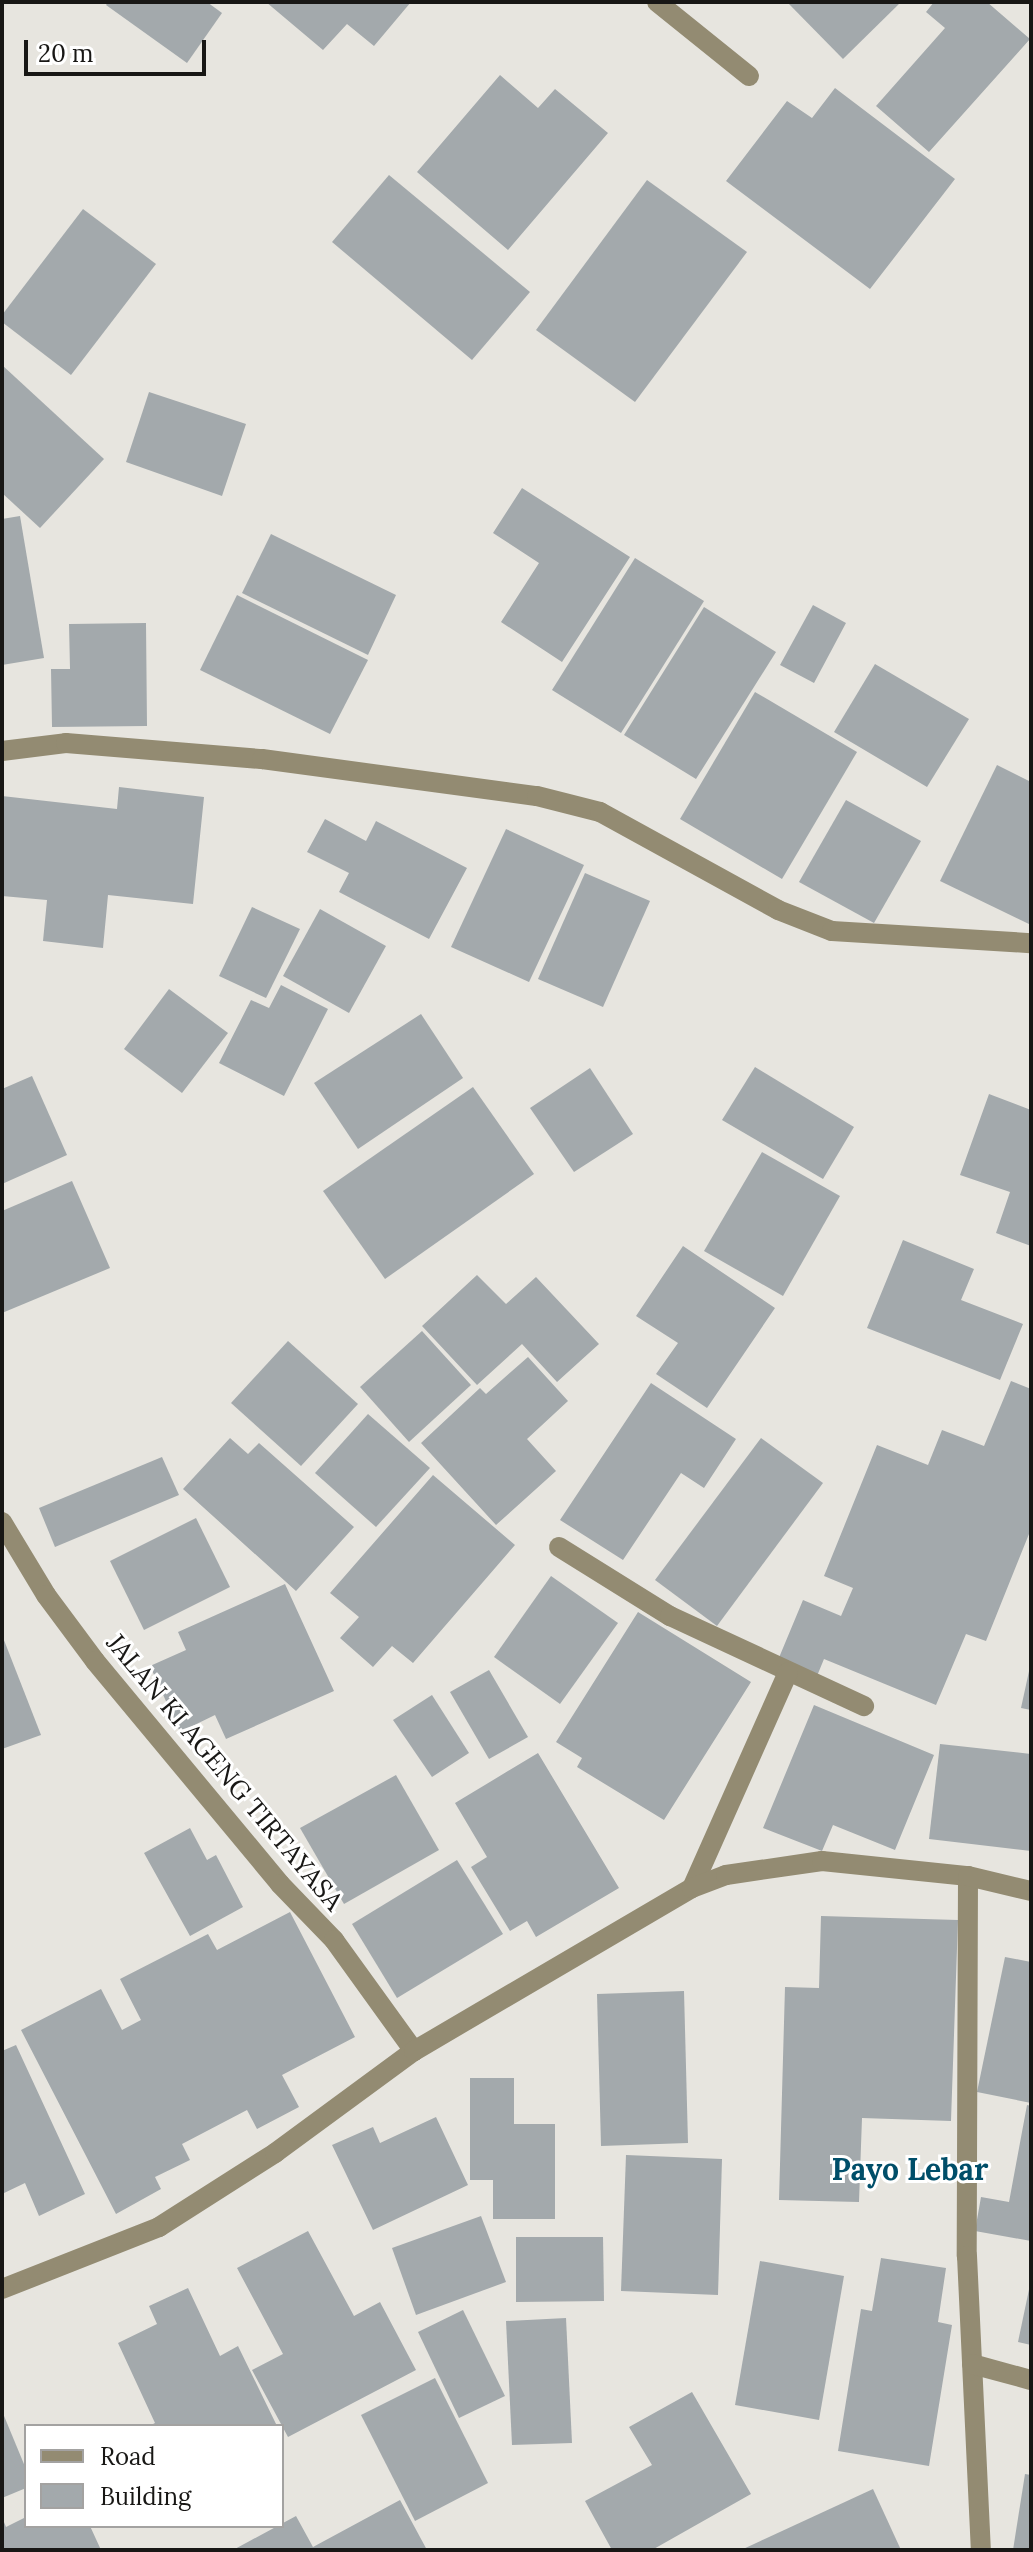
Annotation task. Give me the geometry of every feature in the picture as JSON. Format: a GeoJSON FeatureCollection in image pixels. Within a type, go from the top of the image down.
{"type":"FeatureCollection","features":[{"type":"Feature","properties":{"kind":"street"},"geometry":{"type":"LineString","coordinates":[[657,2],[749,76]]}},
{"type":"Feature","properties":{"kind":"street"},"geometry":{"type":"LineString","coordinates":[[2,751],[66,743],[247,758],[537,796],[600,812],[778,910],[832,931],[1031,943]]}},
{"type":"Feature","properties":{"kind":"street","name":"JALAN KI AGENG TIRTAYASA"},"geometry":{"type":"LineString","coordinates":[[2,1522],[46,1595],[95,1661],[280,1884],[334,1940],[414,2051]]}},
{"type":"Feature","properties":{"kind":"street"},"geometry":{"type":"LineString","coordinates":[[559,1547],[670,1616],[864,1706]]}},
{"type":"Feature","properties":{"kind":"street"},"geometry":{"type":"LineString","coordinates":[[692,1888],[788,1672]]}},
{"type":"Feature","properties":{"kind":"street"},"geometry":{"type":"LineString","coordinates":[[2,2289],[159,2227],[275,2153],[414,2051],[692,1888],[726,1875],[822,1861],[968,1876],[1031,1891]]}},
{"type":"Feature","properties":{"kind":"street"},"geometry":{"type":"LineString","coordinates":[[968,1876],[964,2084],[981,2550]]}},
{"type":"Feature","properties":{"kind":"street"},"geometry":{"type":"LineString","coordinates":[[972,2364],[1031,2380]]}},
{"type":"Feature","properties":{"kind":"building"},"geometry":{"type":"Polygon","coordinates":[[[108,2],[207,2],[222,13],[187,63],[106,5],[108,2]]]}},
{"type":"Feature","properties":{"kind":"building"},"geometry":{"type":"Polygon","coordinates":[[[266,2],[411,2],[374,46],[347,24],[323,50],[266,2]]]}},
{"type":"Feature","properties":{"kind":"building"},"geometry":{"type":"Polygon","coordinates":[[[787,2],[901,2],[843,59],[787,2]]]}},
{"type":"Feature","properties":{"kind":"building"},"geometry":{"type":"Polygon","coordinates":[[[934,2],[987,2],[1030,39],[929,152],[876,106],[945,28],[926,12],[934,2]]]}},
{"type":"Feature","properties":{"kind":"building"},"geometry":{"type":"Polygon","coordinates":[[[500,75],[538,108],[555,89],[608,133],[508,250],[417,172],[500,75]]]}},
{"type":"Feature","properties":{"kind":"building"},"geometry":{"type":"Polygon","coordinates":[[[835,88],[955,179],[870,289],[726,181],[787,101],[812,118],[835,88]]]}},
{"type":"Feature","properties":{"kind":"building"},"geometry":{"type":"Polygon","coordinates":[[[389,175],[530,292],[472,360],[332,242],[389,175]]]}},
{"type":"Feature","properties":{"kind":"building"},"geometry":{"type":"Polygon","coordinates":[[[647,180],[747,252],[635,402],[536,330],[647,180]]]}},
{"type":"Feature","properties":{"kind":"building"},"geometry":{"type":"Polygon","coordinates":[[[83,209],[156,264],[71,375],[2,322],[2,315],[83,209]]]}},
{"type":"Feature","properties":{"kind":"building"},"geometry":{"type":"Polygon","coordinates":[[[2,365],[104,459],[40,528],[2,493],[2,365]]]}},
{"type":"Feature","properties":{"kind":"building"},"geometry":{"type":"Polygon","coordinates":[[[149,392],[246,424],[222,496],[126,462],[149,392]]]}},
{"type":"Feature","properties":{"kind":"building"},"geometry":{"type":"Polygon","coordinates":[[[522,488],[630,557],[562,662],[501,622],[539,563],[493,533],[522,488]]]}},
{"type":"Feature","properties":{"kind":"building"},"geometry":{"type":"Polygon","coordinates":[[[20,516],[44,658],[2,665],[2,519],[20,516]]]}},
{"type":"Feature","properties":{"kind":"building"},"geometry":{"type":"Polygon","coordinates":[[[271,534],[396,595],[368,655],[242,593],[271,534]]]}},
{"type":"Feature","properties":{"kind":"building"},"geometry":{"type":"Polygon","coordinates":[[[635,558],[704,601],[621,733],[552,690],[635,558]]]}},
{"type":"Feature","properties":{"kind":"building"},"geometry":{"type":"Polygon","coordinates":[[[237,595],[368,660],[330,734],[200,670],[237,595]]]}},
{"type":"Feature","properties":{"kind":"building"},"geometry":{"type":"Polygon","coordinates":[[[813,605],[846,623],[814,683],[780,665],[813,605]]]}},
{"type":"Feature","properties":{"kind":"building"},"geometry":{"type":"Polygon","coordinates":[[[704,607],[776,652],[696,779],[624,735],[704,607]]]}},
{"type":"Feature","properties":{"kind":"building"},"geometry":{"type":"Polygon","coordinates":[[[146,623],[147,726],[52,727],[51,669],[70,669],[69,624],[146,623]]]}},
{"type":"Feature","properties":{"kind":"building"},"geometry":{"type":"Polygon","coordinates":[[[875,664],[969,719],[927,787],[834,732],[875,664]]]}},
{"type":"Feature","properties":{"kind":"building"},"geometry":{"type":"Polygon","coordinates":[[[755,692],[857,752],[782,879],[680,819],[755,692]]]}},
{"type":"Feature","properties":{"kind":"building"},"geometry":{"type":"Polygon","coordinates":[[[997,765],[1031,782],[1031,925],[940,881],[997,765]]]}},
{"type":"Feature","properties":{"kind":"building"},"geometry":{"type":"Polygon","coordinates":[[[119,787],[204,797],[193,904],[108,895],[103,948],[43,941],[47,900],[2,896],[2,796],[117,809],[119,787]]]}},
{"type":"Feature","properties":{"kind":"building"},"geometry":{"type":"Polygon","coordinates":[[[846,800],[921,841],[874,923],[799,882],[846,800]]]}},
{"type":"Feature","properties":{"kind":"building"},"geometry":{"type":"Polygon","coordinates":[[[325,819],[366,841],[376,821],[467,868],[429,939],[339,892],[349,873],[307,852],[325,819]]]}},
{"type":"Feature","properties":{"kind":"building"},"geometry":{"type":"Polygon","coordinates":[[[506,829],[584,865],[529,982],[451,947],[506,829]]]}},
{"type":"Feature","properties":{"kind":"building"},"geometry":{"type":"Polygon","coordinates":[[[585,873],[650,901],[603,1007],[538,979],[585,873]]]}},
{"type":"Feature","properties":{"kind":"building"},"geometry":{"type":"Polygon","coordinates":[[[252,907],[300,929],[266,998],[219,976],[252,907]]]}},
{"type":"Feature","properties":{"kind":"building"},"geometry":{"type":"Polygon","coordinates":[[[320,909],[386,946],[349,1013],[283,976],[320,909]]]}},
{"type":"Feature","properties":{"kind":"building"},"geometry":{"type":"Polygon","coordinates":[[[281,985],[328,1009],[284,1096],[219,1063],[251,1000],[269,1008],[281,985]]]}},
{"type":"Feature","properties":{"kind":"building"},"geometry":{"type":"Polygon","coordinates":[[[169,989],[228,1033],[182,1093],[124,1049],[169,989]]]}},
{"type":"Feature","properties":{"kind":"building"},"geometry":{"type":"Polygon","coordinates":[[[421,1014],[463,1078],[358,1149],[314,1083],[421,1014]]]}},
{"type":"Feature","properties":{"kind":"building"},"geometry":{"type":"Polygon","coordinates":[[[755,1067],[854,1127],[823,1179],[722,1120],[755,1067]]]}},
{"type":"Feature","properties":{"kind":"building"},"geometry":{"type":"Polygon","coordinates":[[[590,1068],[633,1134],[574,1172],[530,1108],[590,1068]]]}},
{"type":"Feature","properties":{"kind":"building"},"geometry":{"type":"Polygon","coordinates":[[[32,1076],[67,1155],[2,1184],[2,1089],[32,1076]]]}},
{"type":"Feature","properties":{"kind":"building"},"geometry":{"type":"Polygon","coordinates":[[[473,1087],[534,1174],[385,1279],[323,1191],[473,1087]]]}},
{"type":"Feature","properties":{"kind":"building"},"geometry":{"type":"Polygon","coordinates":[[[989,1094],[1031,1110],[1031,1246],[996,1233],[1010,1192],[960,1175],[989,1094]]]}},
{"type":"Feature","properties":{"kind":"building"},"geometry":{"type":"Polygon","coordinates":[[[762,1152],[840,1196],[783,1296],[704,1251],[762,1152]]]}},
{"type":"Feature","properties":{"kind":"building"},"geometry":{"type":"Polygon","coordinates":[[[72,1181],[110,1268],[2,1313],[2,1211],[72,1181]]]}},
{"type":"Feature","properties":{"kind":"building"},"geometry":{"type":"Polygon","coordinates":[[[903,1240],[974,1269],[961,1300],[1023,1324],[1000,1380],[867,1328],[903,1240]]]}},
{"type":"Feature","properties":{"kind":"building"},"geometry":{"type":"Polygon","coordinates":[[[683,1246],[775,1308],[707,1408],[656,1374],[678,1343],[636,1316],[683,1246]]]}},
{"type":"Feature","properties":{"kind":"building"},"geometry":{"type":"Polygon","coordinates":[[[477,1275],[506,1304],[536,1277],[599,1344],[557,1382],[522,1344],[477,1385],[422,1326],[477,1275]]]}},
{"type":"Feature","properties":{"kind":"building"},"geometry":{"type":"Polygon","coordinates":[[[422,1331],[471,1385],[409,1442],[360,1387],[422,1331]]]}},
{"type":"Feature","properties":{"kind":"building"},"geometry":{"type":"Polygon","coordinates":[[[288,1341],[358,1404],[301,1466],[231,1403],[288,1341]]]}},
{"type":"Feature","properties":{"kind":"building"},"geometry":{"type":"Polygon","coordinates":[[[528,1357],[568,1401],[527,1439],[556,1471],[496,1525],[421,1443],[480,1388],[486,1394],[528,1357]]]}},
{"type":"Feature","properties":{"kind":"building"},"geometry":{"type":"Polygon","coordinates":[[[1011,1381],[1031,1389],[1031,1529],[986,1641],[966,1634],[936,1705],[824,1659],[817,1676],[778,1660],[803,1600],[841,1616],[853,1588],[824,1576],[877,1445],[928,1465],[942,1430],[984,1446],[1011,1381]]]}},
{"type":"Feature","properties":{"kind":"building"},"geometry":{"type":"Polygon","coordinates":[[[651,1383],[736,1439],[704,1488],[681,1473],[623,1560],[560,1520],[651,1383]]]}},
{"type":"Feature","properties":{"kind":"building"},"geometry":{"type":"Polygon","coordinates":[[[368,1414],[430,1468],[376,1527],[315,1473],[368,1414]]]}},
{"type":"Feature","properties":{"kind":"building"},"geometry":{"type":"Polygon","coordinates":[[[230,1438],[248,1454],[259,1443],[354,1527],[296,1591],[183,1489],[230,1438]]]}},
{"type":"Feature","properties":{"kind":"building"},"geometry":{"type":"Polygon","coordinates":[[[761,1438],[823,1483],[717,1626],[655,1580],[761,1438]]]}},
{"type":"Feature","properties":{"kind":"building"},"geometry":{"type":"Polygon","coordinates":[[[162,1457],[179,1495],[55,1547],[39,1508],[162,1457]]]}},
{"type":"Feature","properties":{"kind":"building"},"geometry":{"type":"Polygon","coordinates":[[[433,1475],[515,1545],[413,1663],[392,1646],[373,1667],[340,1638],[359,1617],[330,1593],[433,1475]]]}},
{"type":"Feature","properties":{"kind":"building"},"geometry":{"type":"Polygon","coordinates":[[[196,1518],[230,1587],[144,1630],[110,1561],[196,1518]]]}},
{"type":"Feature","properties":{"kind":"building"},"geometry":{"type":"Polygon","coordinates":[[[551,1576],[618,1623],[560,1704],[494,1657],[551,1576]]]}},
{"type":"Feature","properties":{"kind":"building"},"geometry":{"type":"Polygon","coordinates":[[[285,1584],[334,1691],[226,1739],[215,1715],[180,1732],[150,1666],[186,1650],[178,1632],[285,1584]]]}},
{"type":"Feature","properties":{"kind":"building"},"geometry":{"type":"Polygon","coordinates":[[[638,1612],[751,1682],[664,1820],[577,1767],[582,1758],[556,1742],[638,1612]]]}},
{"type":"Feature","properties":{"kind":"building"},"geometry":{"type":"Polygon","coordinates":[[[2,1635],[41,1735],[2,1749],[2,1635]]]}},
{"type":"Feature","properties":{"kind":"building"},"geometry":{"type":"Polygon","coordinates":[[[1031,1662],[1031,1710],[1021,1708],[1031,1662]]]}},
{"type":"Feature","properties":{"kind":"building"},"geometry":{"type":"Polygon","coordinates":[[[489,1670],[528,1737],[489,1759],[450,1692],[489,1670]]]}},
{"type":"Feature","properties":{"kind":"building"},"geometry":{"type":"Polygon","coordinates":[[[432,1695],[469,1753],[432,1777],[393,1720],[432,1695]]]}},
{"type":"Feature","properties":{"kind":"building"},"geometry":{"type":"Polygon","coordinates":[[[814,1705],[934,1755],[895,1850],[833,1825],[822,1851],[763,1828],[814,1705]]]}},
{"type":"Feature","properties":{"kind":"building"},"geometry":{"type":"Polygon","coordinates":[[[940,1744],[1031,1754],[1031,1851],[929,1839],[940,1744]]]}},
{"type":"Feature","properties":{"kind":"building"},"geometry":{"type":"Polygon","coordinates":[[[538,1753],[619,1888],[536,1937],[527,1921],[510,1931],[471,1867],[487,1857],[455,1803],[538,1753]]]}},
{"type":"Feature","properties":{"kind":"building"},"geometry":{"type":"Polygon","coordinates":[[[396,1775],[439,1850],[344,1904],[300,1828],[396,1775]]]}},
{"type":"Feature","properties":{"kind":"building"},"geometry":{"type":"Polygon","coordinates":[[[190,1828],[207,1860],[216,1855],[243,1907],[190,1936],[144,1853],[190,1828]]]}},
{"type":"Feature","properties":{"kind":"building"},"geometry":{"type":"Polygon","coordinates":[[[457,1860],[503,1934],[397,1998],[352,1924],[457,1860]]]}},
{"type":"Feature","properties":{"kind":"building"},"geometry":{"type":"Polygon","coordinates":[[[290,1912],[355,2037],[282,2075],[299,2107],[257,2129],[247,2110],[182,2144],[190,2160],[155,2177],[161,2189],[116,2214],[21,2030],[101,1989],[122,2030],[141,2020],[120,1979],[208,1934],[217,1950],[290,1912]]]}},
{"type":"Feature","properties":{"kind":"building"},"geometry":{"type":"Polygon","coordinates":[[[821,1916],[958,1920],[951,2121],[862,2118],[859,2202],[779,2200],[785,1987],[819,1988],[821,1916]]]}},
{"type":"Feature","properties":{"kind":"building"},"geometry":{"type":"Polygon","coordinates":[[[1005,1957],[1031,1962],[1031,2103],[977,2092],[1005,1957]]]}},
{"type":"Feature","properties":{"kind":"building"},"geometry":{"type":"Polygon","coordinates":[[[684,1991],[688,2143],[601,2146],[597,1994],[684,1991]]]}},
{"type":"Feature","properties":{"kind":"building"},"geometry":{"type":"Polygon","coordinates":[[[16,2045],[85,2194],[39,2216],[25,2183],[2,2194],[2,2051],[16,2045]]]}},
{"type":"Feature","properties":{"kind":"building"},"geometry":{"type":"Polygon","coordinates":[[[470,2078],[514,2078],[514,2124],[555,2124],[555,2219],[493,2219],[493,2180],[470,2180],[470,2078]]]}},
{"type":"Feature","properties":{"kind":"building"},"geometry":{"type":"Polygon","coordinates":[[[1027,2105],[1031,2106],[1031,2241],[975,2231],[981,2197],[1009,2202],[1027,2105]]]}},
{"type":"Feature","properties":{"kind":"building"},"geometry":{"type":"Polygon","coordinates":[[[436,2117],[468,2185],[373,2230],[332,2145],[373,2127],[380,2143],[436,2117]]]}},
{"type":"Feature","properties":{"kind":"building"},"geometry":{"type":"Polygon","coordinates":[[[626,2155],[722,2159],[718,2295],[621,2291],[626,2155]]]}},
{"type":"Feature","properties":{"kind":"building"},"geometry":{"type":"Polygon","coordinates":[[[481,2216],[506,2282],[416,2315],[392,2248],[481,2216]]]}},
{"type":"Feature","properties":{"kind":"building"},"geometry":{"type":"Polygon","coordinates":[[[308,2231],[354,2316],[380,2302],[416,2370],[288,2437],[284,2424],[281,2424],[252,2370],[283,2354],[237,2268],[308,2231]]]}},
{"type":"Feature","properties":{"kind":"building"},"geometry":{"type":"Polygon","coordinates":[[[516,2237],[603,2237],[604,2301],[516,2302],[516,2237]]]}},
{"type":"Feature","properties":{"kind":"building"},"geometry":{"type":"Polygon","coordinates":[[[881,2258],[946,2268],[938,2322],[952,2325],[929,2466],[838,2451],[861,2309],[872,2311],[881,2258]]]}},
{"type":"Feature","properties":{"kind":"building"},"geometry":{"type":"Polygon","coordinates":[[[760,2261],[844,2276],[819,2420],[735,2405],[760,2261]]]}},
{"type":"Feature","properties":{"kind":"building"},"geometry":{"type":"Polygon","coordinates":[[[1031,2280],[1031,2345],[1018,2342],[1031,2280]]]}},
{"type":"Feature","properties":{"kind":"building"},"geometry":{"type":"Polygon","coordinates":[[[188,2288],[220,2356],[238,2346],[276,2424],[153,2424],[118,2343],[157,2324],[149,2306],[188,2288]]]}},
{"type":"Feature","properties":{"kind":"building"},"geometry":{"type":"Polygon","coordinates":[[[463,2310],[505,2396],[459,2418],[418,2332],[463,2310]]]}},
{"type":"Feature","properties":{"kind":"building"},"geometry":{"type":"Polygon","coordinates":[[[566,2318],[572,2443],[512,2445],[506,2321],[566,2318]]]}},
{"type":"Feature","properties":{"kind":"building"},"geometry":{"type":"Polygon","coordinates":[[[435,2378],[488,2483],[415,2521],[361,2415],[435,2378]]]}},
{"type":"Feature","properties":{"kind":"building"},"geometry":{"type":"Polygon","coordinates":[[[692,2392],[751,2494],[652,2550],[612,2550],[585,2501],[652,2465],[629,2427],[692,2392]]]}},
{"type":"Feature","properties":{"kind":"building"},"geometry":{"type":"Polygon","coordinates":[[[2,2411],[24,2464],[24,2489],[2,2498],[2,2411]]]}},
{"type":"Feature","properties":{"kind":"building"},"geometry":{"type":"Polygon","coordinates":[[[1025,2474],[1031,2475],[1031,2550],[1013,2550],[1025,2474]]]}},
{"type":"Feature","properties":{"kind":"building"},"geometry":{"type":"Polygon","coordinates":[[[873,2489],[901,2550],[741,2550],[873,2489]]]}},
{"type":"Feature","properties":{"kind":"building"},"geometry":{"type":"Polygon","coordinates":[[[400,2500],[427,2550],[233,2550],[274,2528],[284,2528],[284,2522],[296,2516],[313,2547],[400,2500]]]}},
{"type":"Feature","properties":{"kind":"building"},"geometry":{"type":"Polygon","coordinates":[[[2,2517],[6,2527],[24,2518],[24,2528],[91,2528],[101,2550],[2,2550],[2,2517]]]}},
{"type":"Feature","properties":{"kind":"district","name":"Payo Lebar"},"geometry":{"type":"Point","coordinates":[910,2169]}}]}
